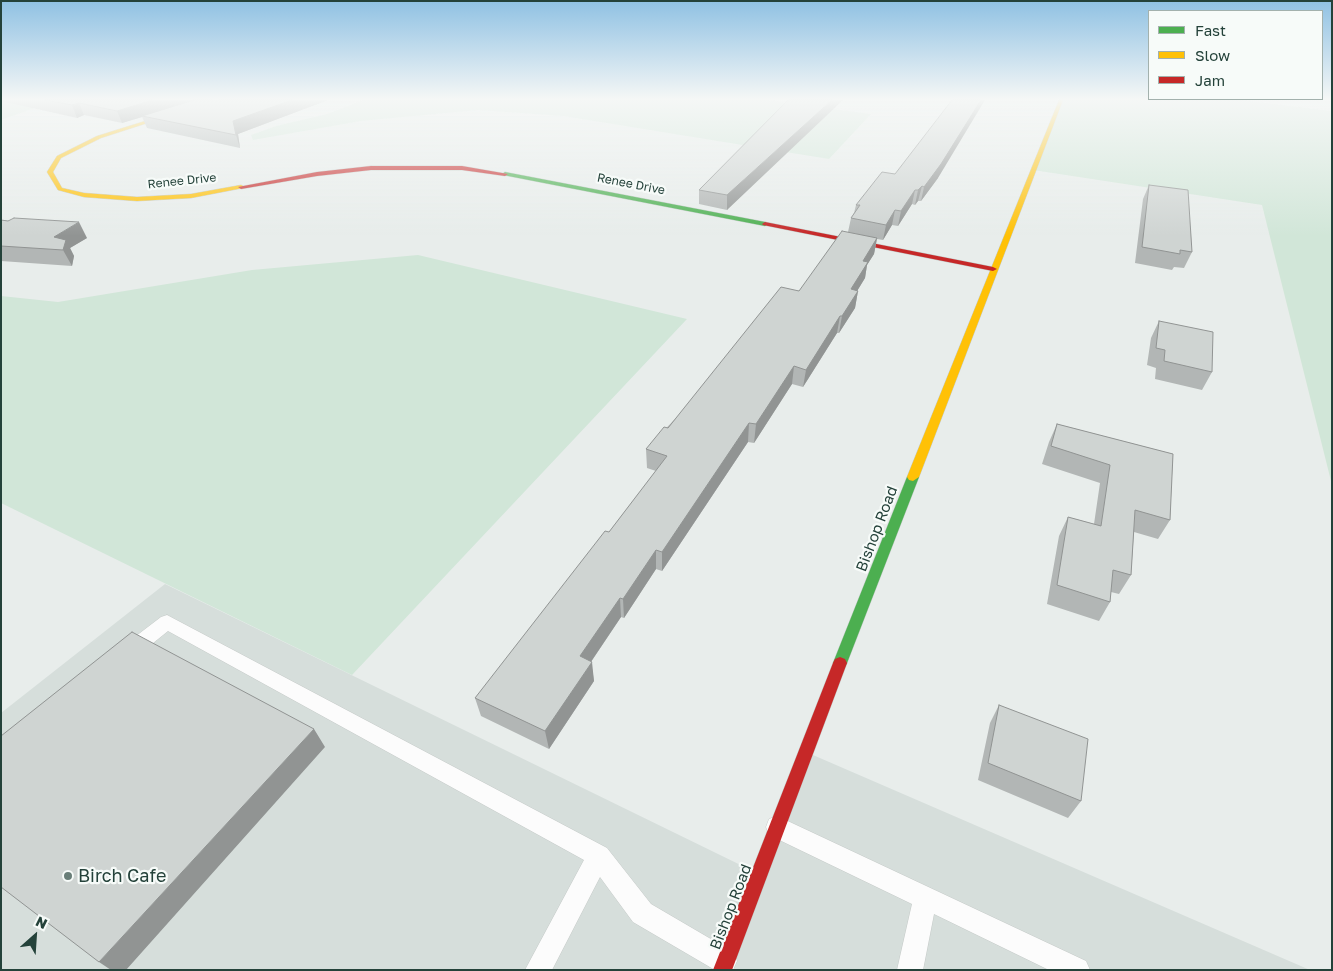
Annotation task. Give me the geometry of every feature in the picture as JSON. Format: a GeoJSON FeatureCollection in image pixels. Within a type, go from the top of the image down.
{"type":"FeatureCollection","features":[{"type":"Feature","properties":{"kind":"street","name":"Renee Drive"},"geometry":{"type":"LineString","coordinates":[[83,145],[60,157],[50,172],[60,188],[84,195],[137,199],[191,196],[318,174],[371,168],[462,168],[506,174],[993,269]]}},
{"type":"Feature","properties":{"kind":"street","name":"Bishop Road"},"geometry":{"type":"LineString","coordinates":[[724,966],[993,269],[1043,145]]}},
{"type":"Feature","properties":{"kind":"lane"},"geometry":{"type":"LineString","coordinates":[[112,664],[167,622],[599,856],[642,913],[724,966]]}},
{"type":"Feature","properties":{"kind":"lane"},"geometry":{"type":"LineString","coordinates":[[778,827],[1077,970]]}},
{"type":"Feature","properties":{"kind":"lane"},"geometry":{"type":"LineString","coordinates":[[538,970],[599,856]]}},
{"type":"Feature","properties":{"kind":"lane"},"geometry":{"type":"LineString","coordinates":[[910,970],[925,897]]}},
{"type":"Feature","properties":{"kind":"shaded area"},"geometry":{"type":"Polygon","coordinates":[[[165,584],[759,874],[806,752],[1310,970],[1,970],[1,713],[165,584]]]}},
{"type":"Feature","properties":{"kind":"green space"},"geometry":{"type":"Polygon","coordinates":[[[744,145],[842,145],[829,159],[744,145]]]}},
{"type":"Feature","properties":{"kind":"green space"},"geometry":{"type":"Polygon","coordinates":[[[1043,145],[1332,145],[1332,485],[1262,205],[1033,170],[1043,145]]]}},
{"type":"Feature","properties":{"kind":"green space"},"geometry":{"type":"Polygon","coordinates":[[[418,255],[687,319],[352,675],[1,503],[1,296],[58,302],[252,270],[418,255]]]}},
{"type":"Feature","properties":{"kind":"building"},"geometry":{"type":"Polygon","coordinates":[[[743,145],[782,145],[727,195],[699,190],[743,145]]]}},
{"type":"Feature","properties":{"kind":"building"},"geometry":{"type":"Polygon","coordinates":[[[917,145],[953,145],[924,187],[922,186],[915,190],[901,211],[895,210],[886,225],[851,218],[860,205],[856,205],[882,172],[895,174],[917,145]]]}},
{"type":"Feature","properties":{"kind":"building"},"geometry":{"type":"Polygon","coordinates":[[[1149,185],[1188,190],[1192,252],[1180,250],[1180,254],[1142,247],[1149,185]]]}},
{"type":"Feature","properties":{"kind":"building"},"geometry":{"type":"Polygon","coordinates":[[[14,218],[79,222],[54,237],[66,240],[63,250],[1,246],[1,220],[8,221],[14,218]]]}},
{"type":"Feature","properties":{"kind":"building"},"geometry":{"type":"Polygon","coordinates":[[[842,231],[877,238],[863,261],[868,262],[851,289],[858,291],[806,370],[794,366],[756,424],[749,423],[662,552],[656,550],[623,599],[620,598],[580,656],[592,662],[545,731],[475,698],[605,531],[609,532],[667,456],[646,449],[664,427],[668,428],[781,287],[799,291],[842,231]]]}},
{"type":"Feature","properties":{"kind":"building"},"geometry":{"type":"Polygon","coordinates":[[[1159,321],[1213,332],[1212,372],[1164,361],[1165,350],[1156,348],[1159,321]]]}},
{"type":"Feature","properties":{"kind":"building"},"geometry":{"type":"Polygon","coordinates":[[[1057,424],[1173,454],[1170,520],[1135,510],[1131,575],[1113,570],[1110,602],[1057,585],[1068,517],[1101,526],[1110,465],[1051,446],[1057,424]]]}},
{"type":"Feature","properties":{"kind":"building"},"geometry":{"type":"Polygon","coordinates":[[[132,632],[314,729],[99,962],[1,887],[1,736],[132,632]]]}},
{"type":"Feature","properties":{"kind":"building"},"geometry":{"type":"Polygon","coordinates":[[[999,705],[1088,739],[1081,801],[988,763],[999,705]]]}},
{"type":"Feature","properties":{"kind":"traffic: fast"},"geometry":{"type":"LineString","coordinates":[[505,174],[765,224]]}},
{"type":"Feature","properties":{"kind":"traffic: fast"},"geometry":{"type":"LineString","coordinates":[[840,663],[913,477]]}},
{"type":"Feature","properties":{"kind":"traffic: slow"},"geometry":{"type":"LineString","coordinates":[[82,145],[59,157],[50,172],[60,189],[84,195],[137,199],[191,196],[241,187]]}},
{"type":"Feature","properties":{"kind":"traffic: slow"},"geometry":{"type":"LineString","coordinates":[[913,477],[1043,145]]}},
{"type":"Feature","properties":{"kind":"traffic: jam"},"geometry":{"type":"LineString","coordinates":[[241,187],[317,174],[371,168],[462,168],[505,174]]}},
{"type":"Feature","properties":{"kind":"traffic: jam"},"geometry":{"type":"LineString","coordinates":[[765,224],[993,269]]}},
{"type":"Feature","properties":{"kind":"traffic: jam"},"geometry":{"type":"LineString","coordinates":[[722,970],[840,663]]}},
{"type":"Feature","properties":{"kind":"place","name":"Birch Cafe"},"geometry":{"type":"Point","coordinates":[68,876]}}]}
